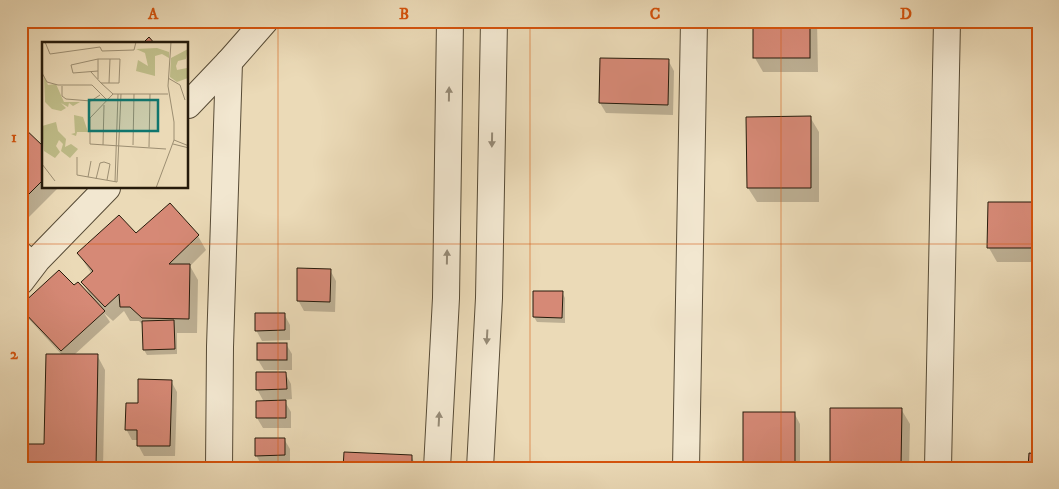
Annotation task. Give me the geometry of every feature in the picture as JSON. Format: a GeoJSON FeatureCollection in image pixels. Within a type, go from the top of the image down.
{"type":"FeatureCollection","features":[{"type":"Feature","properties":{"kind":"street"},"geometry":{"type":"LineString","coordinates":[[189,104],[265,21]]}},
{"type":"Feature","properties":{"kind":"street"},"geometry":{"type":"LineString","coordinates":[[437,468],[446,298],[450,21]]}},
{"type":"Feature","properties":{"kind":"street"},"geometry":{"type":"LineString","coordinates":[[480,468],[488,298],[494,21]]}},
{"type":"Feature","properties":{"kind":"street"},"geometry":{"type":"LineString","coordinates":[[686,468],[694,21]]}},
{"type":"Feature","properties":{"kind":"street"},"geometry":{"type":"LineString","coordinates":[[938,468],[946,21]]}},
{"type":"Feature","properties":{"kind":"street"},"geometry":{"type":"LineString","coordinates":[[219,468],[220,347],[229,62]]}},
{"type":"Feature","properties":{"kind":"street"},"geometry":{"type":"LineString","coordinates":[[21,281],[29,253],[106,189]]}},
{"type":"Feature","properties":{"kind":"street"},"geometry":{"type":"LineString","coordinates":[[446,298],[488,298]]}},
{"type":"Feature","properties":{"kind":"building"},"geometry":{"type":"Polygon","coordinates":[[[753,21],[810,21],[810,58],[753,58],[753,21]]]}},
{"type":"Feature","properties":{"kind":"building"},"geometry":{"type":"Polygon","coordinates":[[[149,37],[153,42],[144,42],[149,37]]]}},
{"type":"Feature","properties":{"kind":"building"},"geometry":{"type":"Polygon","coordinates":[[[600,58],[669,59],[668,105],[599,103],[600,58]]]}},
{"type":"Feature","properties":{"kind":"building"},"geometry":{"type":"Polygon","coordinates":[[[811,116],[811,188],[747,188],[746,117],[811,116]]]}},
{"type":"Feature","properties":{"kind":"building"},"geometry":{"type":"Polygon","coordinates":[[[21,125],[42,145],[42,181],[21,202],[21,125]]]}},
{"type":"Feature","properties":{"kind":"building"},"geometry":{"type":"Polygon","coordinates":[[[988,202],[1038,202],[1038,248],[987,248],[988,202]]]}},
{"type":"Feature","properties":{"kind":"building"},"geometry":{"type":"Polygon","coordinates":[[[170,203],[199,235],[169,264],[190,264],[189,319],[142,318],[130,307],[120,307],[119,294],[105,307],[81,282],[93,271],[77,253],[119,215],[136,233],[170,203]]]}},
{"type":"Feature","properties":{"kind":"building"},"geometry":{"type":"Polygon","coordinates":[[[297,268],[331,269],[330,302],[297,301],[297,268]]]}},
{"type":"Feature","properties":{"kind":"building"},"geometry":{"type":"Polygon","coordinates":[[[59,270],[74,285],[78,282],[105,311],[61,351],[21,309],[21,305],[59,270]]]}},
{"type":"Feature","properties":{"kind":"building"},"geometry":{"type":"Polygon","coordinates":[[[533,291],[563,291],[562,318],[533,317],[533,291]]]}},
{"type":"Feature","properties":{"kind":"building"},"geometry":{"type":"Polygon","coordinates":[[[255,313],[285,313],[285,330],[255,331],[255,313]]]}},
{"type":"Feature","properties":{"kind":"building"},"geometry":{"type":"Polygon","coordinates":[[[174,320],[175,349],[143,350],[142,321],[174,320]]]}},
{"type":"Feature","properties":{"kind":"building"},"geometry":{"type":"Polygon","coordinates":[[[257,343],[287,343],[287,360],[257,360],[257,343]]]}},
{"type":"Feature","properties":{"kind":"building"},"geometry":{"type":"Polygon","coordinates":[[[46,354],[98,354],[96,468],[21,468],[21,444],[44,444],[46,354]]]}},
{"type":"Feature","properties":{"kind":"building"},"geometry":{"type":"Polygon","coordinates":[[[256,372],[286,372],[287,389],[256,390],[256,372]]]}},
{"type":"Feature","properties":{"kind":"building"},"geometry":{"type":"Polygon","coordinates":[[[138,379],[172,380],[170,446],[137,446],[137,430],[125,430],[126,403],[138,403],[138,379]]]}},
{"type":"Feature","properties":{"kind":"building"},"geometry":{"type":"Polygon","coordinates":[[[286,400],[286,418],[256,418],[256,401],[286,400]]]}},
{"type":"Feature","properties":{"kind":"building"},"geometry":{"type":"Polygon","coordinates":[[[830,408],[902,408],[901,466],[830,465],[830,408]]]}},
{"type":"Feature","properties":{"kind":"building"},"geometry":{"type":"Polygon","coordinates":[[[743,412],[795,412],[795,468],[743,468],[743,412]]]}},
{"type":"Feature","properties":{"kind":"building"},"geometry":{"type":"Polygon","coordinates":[[[255,438],[285,438],[285,455],[255,456],[255,438]]]}},
{"type":"Feature","properties":{"kind":"building"},"geometry":{"type":"Polygon","coordinates":[[[344,452],[412,455],[412,468],[343,468],[344,452]]]}},
{"type":"Feature","properties":{"kind":"building"},"geometry":{"type":"Polygon","coordinates":[[[1029,453],[1038,454],[1038,468],[1028,468],[1029,453]]]}}]}
